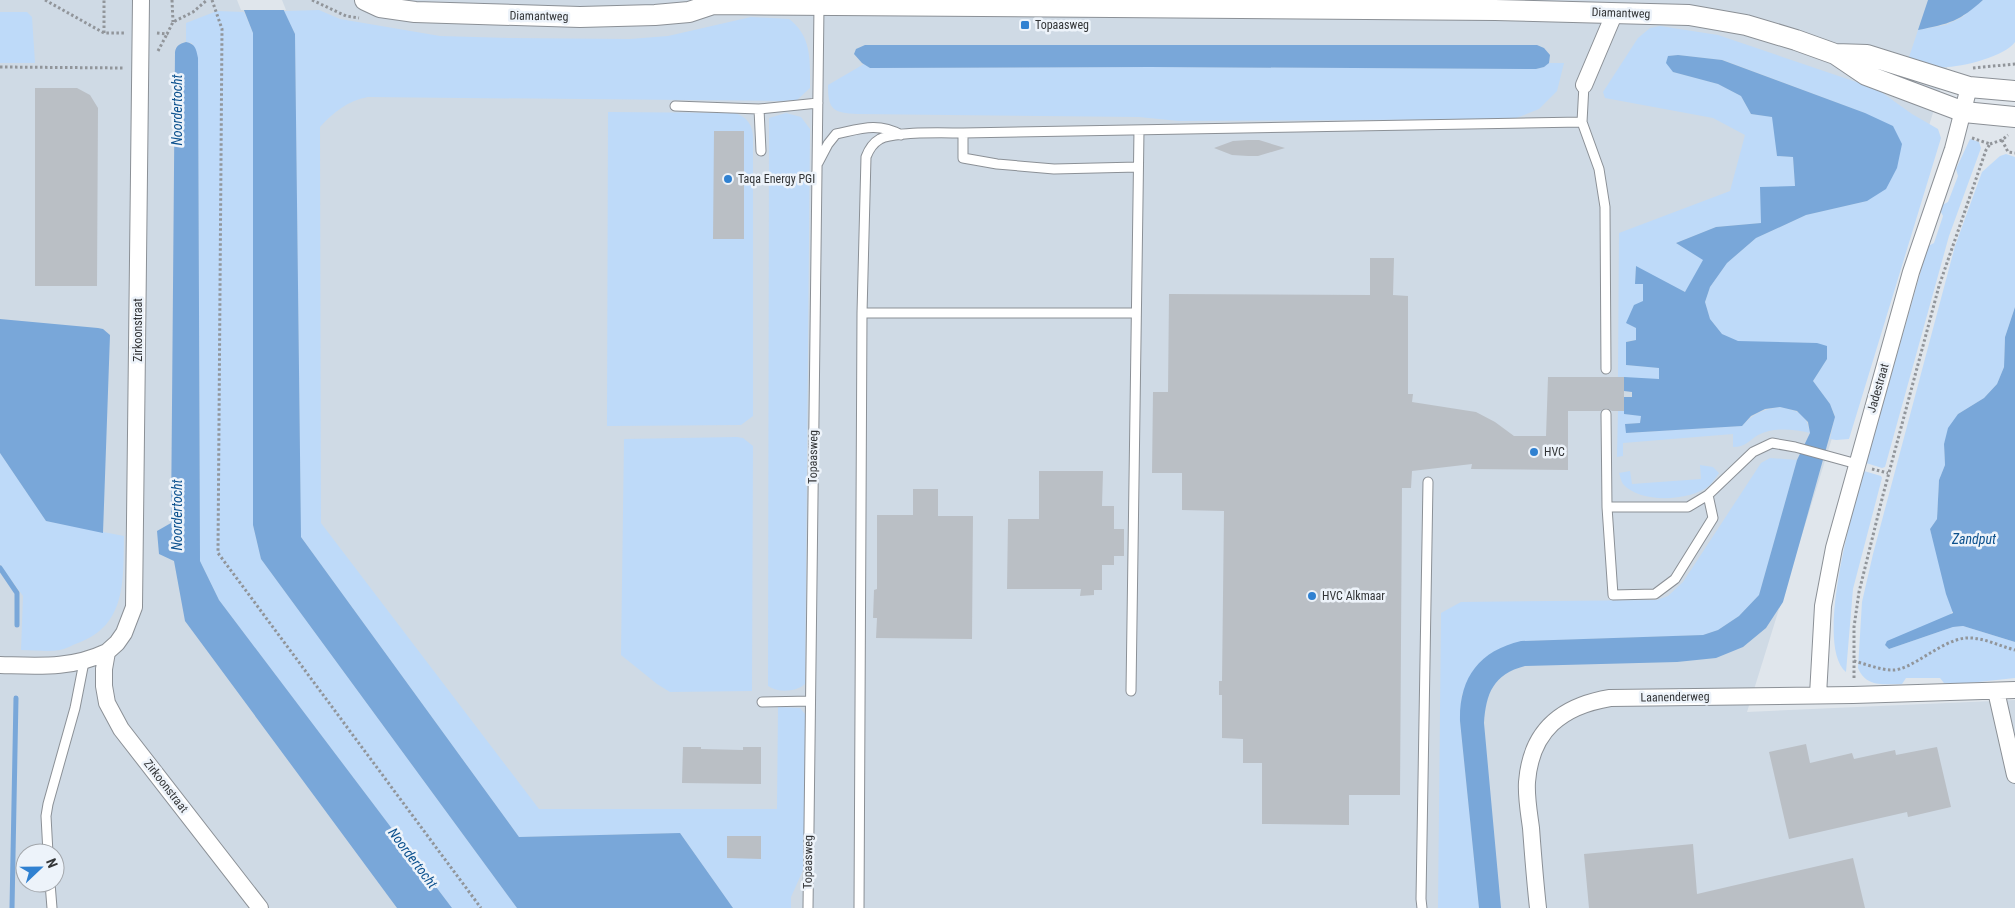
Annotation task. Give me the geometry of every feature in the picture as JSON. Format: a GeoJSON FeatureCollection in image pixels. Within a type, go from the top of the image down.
{"type":"FeatureCollection","features":[{"type":"Feature","properties":{"kind":"street","name":"Zirkoonstraat"},"geometry":{"type":"LineString","coordinates":[[0,666],[56,666],[84,662],[107,652],[124,633],[134,607],[141,0]]}},
{"type":"Feature","properties":{"kind":"street","name":"Diamantweg"},"geometry":{"type":"LineString","coordinates":[[365,0],[380,7],[415,12],[580,6],[655,15],[689,12],[708,2],[819,6],[1495,5],[1689,15],[1746,25],[1796,40],[1834,54],[1866,75],[1964,112],[2015,117]]}},
{"type":"Feature","properties":{"kind":"street"},"geometry":{"type":"LineString","coordinates":[[1584,85],[1615,12]]}},
{"type":"Feature","properties":{"kind":"street","name":"Diamantweg"},"geometry":{"type":"LineString","coordinates":[[1834,54],[1867,55],[1969,87],[2015,91]]}},
{"type":"Feature","properties":{"kind":"street","name":"Jadestraat"},"geometry":{"type":"LineString","coordinates":[[1818,695],[1823,606],[1834,548],[1911,272],[1964,112],[1969,87]]}},
{"type":"Feature","properties":{"kind":"street","name":"Zirkoonstraat"},"geometry":{"type":"LineString","coordinates":[[107,652],[104,669],[107,703],[121,729],[260,908]]}},
{"type":"Feature","properties":{"kind":"street","name":"Laanenderweg"},"geometry":{"type":"LineString","coordinates":[[1538,908],[1526,783],[1535,746],[1542,733],[1571,708],[1590,701],[1610,698],[1853,695],[2015,690]]}},
{"type":"Feature","properties":{"kind":"street"},"geometry":{"type":"LineString","coordinates":[[1996,691],[2015,775]]}},
{"type":"Feature","properties":{"kind":"lane","name":"Topaasweg"},"geometry":{"type":"LineString","coordinates":[[808,908],[819,6]]}},
{"type":"Feature","properties":{"kind":"lane"},"geometry":{"type":"LineString","coordinates":[[1584,85],[1582,122],[1600,169],[1605,207],[1606,370]]}},
{"type":"Feature","properties":{"kind":"lane"},"geometry":{"type":"LineString","coordinates":[[675,106],[759,109],[818,103]]}},
{"type":"Feature","properties":{"kind":"lane"},"geometry":{"type":"LineString","coordinates":[[759,109],[761,151]]}},
{"type":"Feature","properties":{"kind":"lane"},"geometry":{"type":"LineString","coordinates":[[859,908],[862,312],[866,156],[871,146],[880,139],[892,135],[1582,122]]}},
{"type":"Feature","properties":{"kind":"lane"},"geometry":{"type":"LineString","coordinates":[[817,166],[828,144],[836,134],[867,127],[889,128],[901,135]]}},
{"type":"Feature","properties":{"kind":"lane"},"geometry":{"type":"LineString","coordinates":[[1131,691],[1139,130]]}},
{"type":"Feature","properties":{"kind":"lane"},"geometry":{"type":"LineString","coordinates":[[963,133],[963,158],[997,164],[1054,169],[1138,167]]}},
{"type":"Feature","properties":{"kind":"lane"},"geometry":{"type":"LineString","coordinates":[[862,312],[1136,313]]}},
{"type":"Feature","properties":{"kind":"lane"},"geometry":{"type":"LineString","coordinates":[[1606,414],[1607,507],[1613,595],[1654,594],[1675,579],[1713,518],[1708,495]]}},
{"type":"Feature","properties":{"kind":"lane"},"geometry":{"type":"LineString","coordinates":[[1607,507],[1688,507],[1708,495],[1753,452],[1772,443],[1795,447],[1856,464]]}},
{"type":"Feature","properties":{"kind":"lane"},"geometry":{"type":"LineString","coordinates":[[1422,908],[1428,482]]}},
{"type":"Feature","properties":{"kind":"lane"},"geometry":{"type":"LineString","coordinates":[[48,843],[47,810],[75,708],[84,662]]}},
{"type":"Feature","properties":{"kind":"lane"},"geometry":{"type":"LineString","coordinates":[[762,702],[810,701]]}},
{"type":"Feature","properties":{"kind":"lane"},"geometry":{"type":"LineString","coordinates":[[51,893],[52,908]]}},
{"type":"Feature","properties":{"kind":"path"},"geometry":{"type":"LineString","coordinates":[[104,0],[104,33]]}},
{"type":"Feature","properties":{"kind":"path"},"geometry":{"type":"LineString","coordinates":[[172,0],[173,22]]}},
{"type":"Feature","properties":{"kind":"path"},"geometry":{"type":"LineString","coordinates":[[212,0],[222,29],[218,553],[481,908]]}},
{"type":"Feature","properties":{"kind":"path"},"geometry":{"type":"LineString","coordinates":[[0,67],[141,68]]}},
{"type":"Feature","properties":{"kind":"path"},"geometry":{"type":"LineString","coordinates":[[1853,695],[1854,627],[1859,592],[1882,495],[1939,286],[1986,150],[1990,144],[2002,140],[2008,152],[2015,153]]}},
{"type":"Feature","properties":{"kind":"path"},"geometry":{"type":"LineString","coordinates":[[1854,661],[1893,670],[1905,667],[1956,640],[1967,638],[1982,640],[2015,650]]}},
{"type":"Feature","properties":{"kind":"shaded area"},"geometry":{"type":"Polygon","coordinates":[[[0,0],[1968,0],[1747,712],[2015,700],[2015,908],[0,908],[0,0]]]}},
{"type":"Feature","properties":{"kind":"shaded area"},"geometry":{"type":"Polygon","coordinates":[[[1983,0],[2015,0],[2015,42],[2010,47],[2001,53],[1980,61],[1947,67],[1935,66],[1909,57],[1918,30],[1946,25],[1961,18],[1983,0]]]}},
{"type":"Feature","properties":{"kind":"shaded area"},"geometry":{"type":"Polygon","coordinates":[[[319,10],[340,19],[440,36],[630,39],[668,36],[751,17],[789,19],[802,33],[808,50],[810,88],[797,100],[368,97],[354,101],[341,108],[320,127],[321,523],[539,809],[777,809],[778,707],[800,708],[805,714],[804,868],[791,897],[791,908],[733,908],[680,833],[519,837],[301,537],[295,34],[284,11],[319,10]]]}},
{"type":"Feature","properties":{"kind":"shaded area"},"geometry":{"type":"Polygon","coordinates":[[[217,11],[244,12],[253,33],[253,525],[261,559],[517,908],[452,908],[219,600],[200,561],[198,58],[192,43],[186,42],[186,23],[217,11]]]}},
{"type":"Feature","properties":{"kind":"shaded area"},"geometry":{"type":"Polygon","coordinates":[[[0,12],[27,12],[32,17],[35,63],[0,63],[0,12]]]}},
{"type":"Feature","properties":{"kind":"shaded area"},"geometry":{"type":"Polygon","coordinates":[[[1660,26],[1718,35],[1877,89],[1912,114],[1938,129],[1941,138],[1849,439],[1830,439],[1835,416],[1830,404],[1813,381],[1827,359],[1817,343],[1738,342],[1722,334],[1710,319],[1705,302],[1710,287],[1727,263],[1756,238],[1806,215],[1867,201],[1865,113],[1723,60],[1678,55],[1668,56],[1673,72],[1718,84],[1741,96],[1751,114],[1773,117],[1777,156],[1793,157],[1795,186],[1761,223],[1716,227],[1676,243],[1704,260],[1685,292],[1636,267],[1635,284],[1643,284],[1643,301],[1627,323],[1636,328],[1636,340],[1627,341],[1626,365],[1659,368],[1659,380],[1618,377],[1619,233],[1730,191],[1745,135],[1713,118],[1605,98],[1603,92],[1638,38],[1650,28],[1660,26]]]}},
{"type":"Feature","properties":{"kind":"shaded area"},"geometry":{"type":"Polygon","coordinates":[[[1549,63],[1564,63],[1557,91],[1539,109],[1514,119],[1179,121],[1139,117],[858,114],[843,113],[834,109],[829,100],[828,93],[828,85],[864,64],[870,68],[1536,69],[1544,67],[1549,63]]]}},
{"type":"Feature","properties":{"kind":"shaded area"},"geometry":{"type":"Polygon","coordinates":[[[608,112],[735,113],[746,119],[750,125],[753,133],[753,416],[741,425],[607,426],[608,112]]]}},
{"type":"Feature","properties":{"kind":"shaded area"},"geometry":{"type":"Polygon","coordinates":[[[786,113],[801,117],[810,129],[805,684],[797,689],[787,691],[777,690],[768,686],[769,118],[786,113]]]}},
{"type":"Feature","properties":{"kind":"shaded area"},"geometry":{"type":"Polygon","coordinates":[[[1970,139],[1979,142],[1981,148],[1949,236],[1885,467],[1882,468],[1866,463],[1928,246],[1934,243],[1943,216],[1940,210],[1942,205],[1948,202],[1958,176],[1956,169],[1970,139]]]}},
{"type":"Feature","properties":{"kind":"shaded area"},"geometry":{"type":"Polygon","coordinates":[[[2006,154],[2015,157],[2015,307],[2005,337],[2004,367],[1997,384],[1984,398],[1958,414],[1944,444],[1945,465],[1939,480],[1937,519],[1930,529],[1953,611],[1950,615],[1885,645],[1889,649],[1953,627],[1963,626],[2015,642],[2015,678],[1969,683],[1944,683],[1940,678],[1906,678],[1902,684],[1877,684],[1866,679],[1858,668],[1862,602],[1873,554],[1955,246],[1982,172],[2000,156],[2006,154]]]}},
{"type":"Feature","properties":{"kind":"shaded area"},"geometry":{"type":"Polygon","coordinates":[[[1780,407],[1800,414],[1806,421],[1810,433],[1790,430],[1764,432],[1744,445],[1737,447],[1733,447],[1733,434],[1623,443],[1623,456],[1617,457],[1618,411],[1624,411],[1625,414],[1641,415],[1640,423],[1625,424],[1627,433],[1742,426],[1759,413],[1780,407]]]}},
{"type":"Feature","properties":{"kind":"shaded area"},"geometry":{"type":"Polygon","coordinates":[[[743,438],[753,446],[752,691],[670,692],[621,655],[624,439],[743,438]]]}},
{"type":"Feature","properties":{"kind":"shaded area"},"geometry":{"type":"Polygon","coordinates":[[[0,453],[46,521],[124,536],[122,584],[114,613],[106,625],[94,635],[62,649],[51,651],[21,650],[23,596],[0,564],[0,453]]]}},
{"type":"Feature","properties":{"kind":"shaded area"},"geometry":{"type":"Polygon","coordinates":[[[1770,458],[1797,460],[1759,595],[1739,616],[1718,630],[1703,635],[1521,641],[1462,694],[1460,721],[1479,908],[1438,908],[1441,613],[1461,602],[1657,600],[1668,596],[1683,582],[1761,463],[1770,458]]]}},
{"type":"Feature","properties":{"kind":"shaded area"},"geometry":{"type":"Polygon","coordinates":[[[1700,465],[1713,467],[1719,473],[1709,486],[1701,491],[1678,497],[1665,498],[1641,495],[1623,484],[1619,473],[1630,471],[1632,484],[1701,479],[1700,465]]]}},
{"type":"Feature","properties":{"kind":"shaded area"},"geometry":{"type":"Polygon","coordinates":[[[1864,471],[1881,476],[1882,478],[1853,589],[1846,672],[1837,657],[1834,635],[1835,607],[1845,544],[1864,471]]]}},
{"type":"Feature","properties":{"kind":"water"},"geometry":{"type":"Polygon","coordinates":[[[240,0],[279,0],[295,34],[301,537],[519,837],[680,833],[733,908],[517,908],[261,559],[253,525],[253,33],[240,0]]]}},
{"type":"Feature","properties":{"kind":"water"},"geometry":{"type":"Polygon","coordinates":[[[1928,0],[1983,0],[1968,13],[1954,21],[1918,30],[1928,0]]]}},
{"type":"Feature","properties":{"kind":"water","name":"Noordertocht"},"geometry":{"type":"Polygon","coordinates":[[[186,42],[195,47],[198,58],[200,561],[219,600],[452,908],[397,908],[185,621],[174,561],[159,554],[157,531],[171,523],[175,52],[178,46],[186,42]]]}},
{"type":"Feature","properties":{"kind":"water"},"geometry":{"type":"Polygon","coordinates":[[[865,45],[1537,45],[1544,48],[1550,55],[1549,63],[1544,67],[1536,69],[870,68],[862,63],[854,54],[856,49],[865,45]]]}},
{"type":"Feature","properties":{"kind":"water"},"geometry":{"type":"Polygon","coordinates":[[[1678,55],[1722,60],[1865,113],[1893,126],[1902,144],[1897,168],[1886,189],[1867,201],[1806,215],[1756,238],[1727,263],[1710,287],[1705,302],[1710,319],[1722,334],[1738,341],[1817,343],[1827,346],[1827,359],[1813,381],[1830,404],[1835,417],[1783,602],[1766,628],[1743,647],[1716,658],[1677,662],[1525,666],[1505,674],[1498,680],[1489,694],[1484,723],[1501,908],[1479,908],[1460,721],[1463,692],[1474,669],[1483,659],[1494,652],[1521,641],[1703,635],[1718,630],[1739,616],[1759,595],[1797,460],[1810,433],[1808,422],[1797,411],[1780,407],[1765,409],[1751,416],[1742,426],[1626,433],[1625,424],[1640,423],[1641,416],[1624,414],[1624,397],[1632,397],[1632,392],[1624,391],[1624,377],[1659,379],[1659,368],[1626,365],[1626,342],[1636,340],[1636,328],[1626,323],[1634,305],[1643,301],[1643,284],[1635,284],[1636,266],[1685,292],[1703,260],[1676,243],[1716,227],[1761,223],[1760,187],[1795,186],[1793,157],[1777,156],[1772,117],[1751,114],[1741,96],[1718,84],[1673,72],[1666,63],[1668,56],[1678,55]]]}},
{"type":"Feature","properties":{"kind":"water","name":"Zandput"},"geometry":{"type":"Polygon","coordinates":[[[2015,307],[2015,642],[1963,626],[1953,627],[1889,649],[1885,645],[1887,641],[1953,613],[1946,594],[1930,529],[1937,519],[1939,480],[1945,465],[1944,444],[1948,428],[1958,414],[1984,398],[1997,384],[2004,367],[2005,337],[2015,307]]]}},
{"type":"Feature","properties":{"kind":"water"},"geometry":{"type":"Polygon","coordinates":[[[0,319],[98,328],[103,329],[110,335],[103,533],[46,521],[0,453],[0,319]]]}},
{"type":"Feature","properties":{"kind":"pier"},"geometry":{"type":"Polygon","coordinates":[[[237,0],[282,0],[286,10],[241,10],[237,0]]]}},
{"type":"Feature","properties":{"kind":"building"},"geometry":{"type":"Polygon","coordinates":[[[35,88],[77,88],[90,95],[98,108],[97,286],[35,286],[35,88]]]}},
{"type":"Feature","properties":{"kind":"building"},"geometry":{"type":"Polygon","coordinates":[[[714,131],[744,131],[744,239],[713,239],[714,131]]]}},
{"type":"Feature","properties":{"kind":"building"},"geometry":{"type":"Polygon","coordinates":[[[1259,140],[1285,148],[1258,156],[1248,156],[1232,155],[1214,148],[1233,141],[1259,140]]]}},
{"type":"Feature","properties":{"kind":"building","name":"HVC Alkmaar"},"geometry":{"type":"Polygon","coordinates":[[[1370,258],[1394,258],[1393,295],[1408,296],[1408,394],[1413,394],[1412,402],[1476,412],[1495,422],[1514,436],[1546,436],[1548,377],[1624,377],[1624,411],[1612,411],[1606,408],[1601,411],[1568,411],[1568,470],[1471,469],[1472,464],[1412,471],[1411,488],[1402,488],[1400,795],[1349,795],[1349,825],[1262,824],[1262,763],[1243,763],[1243,739],[1222,738],[1222,695],[1219,695],[1219,681],[1222,681],[1224,511],[1182,510],[1182,473],[1152,473],[1153,392],[1168,392],[1169,294],[1370,295],[1370,258]]]}},
{"type":"Feature","properties":{"kind":"building"},"geometry":{"type":"Polygon","coordinates":[[[1039,471],[1103,471],[1102,506],[1114,506],[1114,529],[1124,529],[1124,556],[1114,556],[1114,565],[1102,565],[1102,590],[1094,590],[1094,595],[1080,596],[1081,589],[1007,589],[1008,519],[1039,519],[1039,471]]]}},
{"type":"Feature","properties":{"kind":"building"},"geometry":{"type":"Polygon","coordinates":[[[913,489],[938,489],[938,516],[973,516],[972,639],[876,638],[877,618],[873,618],[874,590],[877,589],[877,515],[913,515],[913,489]]]}},
{"type":"Feature","properties":{"kind":"building"},"geometry":{"type":"Polygon","coordinates":[[[1806,744],[1810,763],[1852,753],[1854,759],[1895,750],[1896,755],[1937,747],[1951,807],[1908,817],[1907,812],[1789,839],[1769,752],[1806,744]]]}},
{"type":"Feature","properties":{"kind":"building"},"geometry":{"type":"Polygon","coordinates":[[[683,747],[743,750],[743,747],[761,747],[761,784],[682,783],[683,747]]]}},
{"type":"Feature","properties":{"kind":"building"},"geometry":{"type":"Polygon","coordinates":[[[727,836],[761,836],[761,859],[727,858],[727,836]]]}},
{"type":"Feature","properties":{"kind":"building"},"geometry":{"type":"Polygon","coordinates":[[[1693,844],[1697,894],[1853,858],[1865,908],[1589,908],[1584,854],[1693,844]]]}},
{"type":"Feature","properties":{"kind":"waterway"},"geometry":{"type":"LineString","coordinates":[[0,568],[17,593],[17,625]]}},
{"type":"Feature","properties":{"kind":"waterway"},"geometry":{"type":"LineString","coordinates":[[12,908],[16,698]]}},
{"type":"Feature","properties":{"kind":"place","name":"Topaasweg"},"geometry":{"type":"Point","coordinates":[1025,25]}},
{"type":"Feature","properties":{"kind":"place","name":"Taqa Energy PGI"},"geometry":{"type":"Point","coordinates":[728,179]}},
{"type":"Feature","properties":{"kind":"place","name":"HVC"},"geometry":{"type":"Point","coordinates":[1534,452]}},
{"type":"Feature","properties":{"kind":"place","name":"HVC Alkmaar"},"geometry":{"type":"Point","coordinates":[1312,596]}}]}
